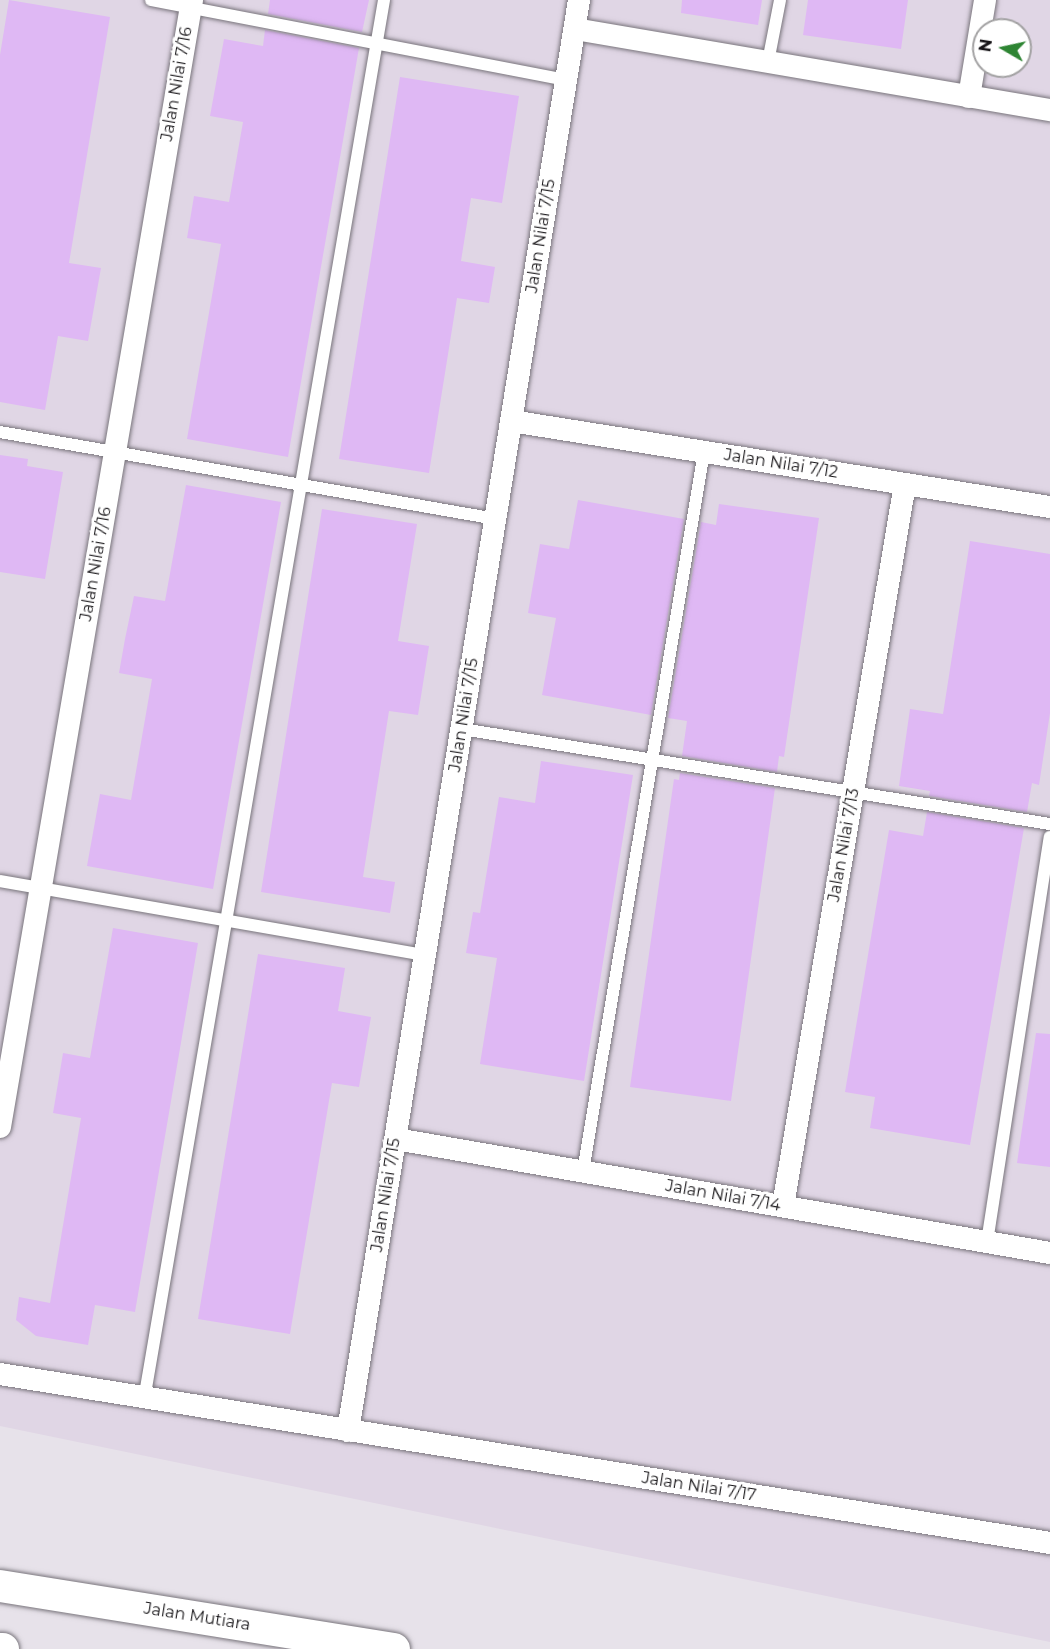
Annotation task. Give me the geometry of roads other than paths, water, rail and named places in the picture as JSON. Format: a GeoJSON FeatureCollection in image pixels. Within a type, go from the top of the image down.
{"type":"FeatureCollection","features":[{"type":"Feature","properties":{"kind":"main road","name":"Jalan Mutiara"},"geometry":{"type":"LineString","coordinates":[[0,1586],[394,1649]]}},
{"type":"Feature","properties":{"kind":"street","name":"Jalan Nilai 7/15"},"geometry":{"type":"LineString","coordinates":[[348,1431],[579,0]]}},
{"type":"Feature","properties":{"kind":"street"},"geometry":{"type":"LineString","coordinates":[[969,96],[985,0]]}},
{"type":"Feature","properties":{"kind":"street","name":"Jalan Nilai 7/16"},"geometry":{"type":"LineString","coordinates":[[0,1127],[191,4]]}},
{"type":"Feature","properties":{"kind":"street"},"geometry":{"type":"LineString","coordinates":[[575,29],[1050,110]]}},
{"type":"Feature","properties":{"kind":"street","name":"Jalan Nilai 7/12"},"geometry":{"type":"LineString","coordinates":[[511,421],[1050,507]]}},
{"type":"Feature","properties":{"kind":"street","name":"Jalan Nilai 7/13"},"geometry":{"type":"LineString","coordinates":[[783,1206],[905,484]]}},
{"type":"Feature","properties":{"kind":"street","name":"Jalan Nilai 7/14"},"geometry":{"type":"LineString","coordinates":[[396,1139],[1050,1253]]}},
{"type":"Feature","properties":{"kind":"street","name":"Jalan Nilai 7/17"},"geometry":{"type":"LineString","coordinates":[[0,1374],[146,1394],[348,1431],[1050,1543]]}},
{"type":"Feature","properties":{"kind":"lane"},"geometry":{"type":"LineString","coordinates":[[151,0],[191,4],[567,80]]}},
{"type":"Feature","properties":{"kind":"lane"},"geometry":{"type":"LineString","coordinates":[[146,1394],[384,0]]}},
{"type":"Feature","properties":{"kind":"lane"},"geometry":{"type":"LineString","coordinates":[[768,62],[780,0]]}},
{"type":"Feature","properties":{"kind":"lane"},"geometry":{"type":"LineString","coordinates":[[0,432],[496,519]]}},
{"type":"Feature","properties":{"kind":"lane"},"geometry":{"type":"LineString","coordinates":[[584,1172],[650,762],[704,452]]}},
{"type":"Feature","properties":{"kind":"lane"},"geometry":{"type":"LineString","coordinates":[[462,729],[650,762],[1050,824]]}},
{"type":"Feature","properties":{"kind":"lane"},"geometry":{"type":"LineString","coordinates":[[987,1242],[1050,837]]}},
{"type":"Feature","properties":{"kind":"lane"},"geometry":{"type":"LineString","coordinates":[[0,881],[425,955]]}}]}
